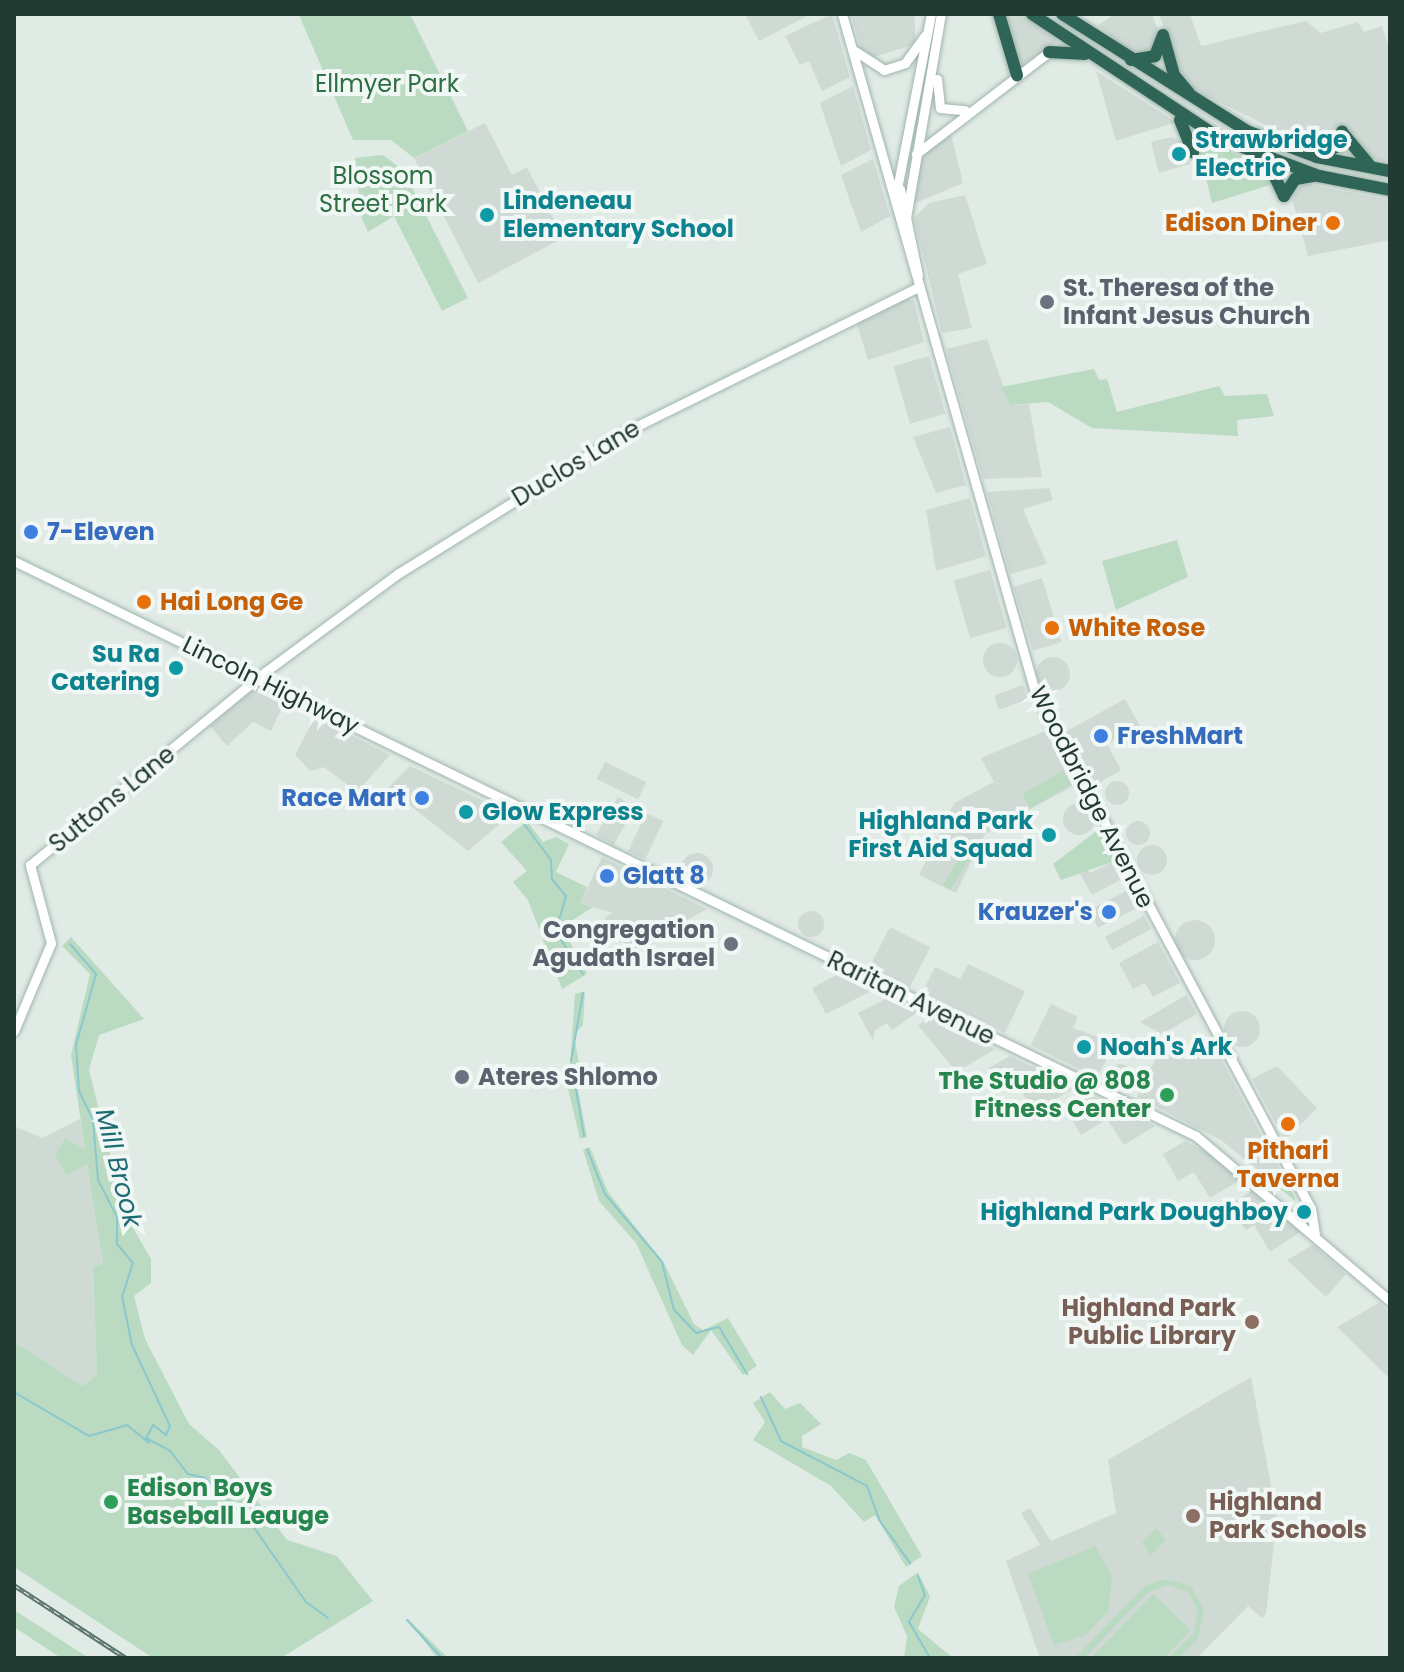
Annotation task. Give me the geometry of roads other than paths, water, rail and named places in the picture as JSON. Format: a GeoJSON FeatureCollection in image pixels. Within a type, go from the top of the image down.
{"type":"FeatureCollection","features":[{"type":"Feature","properties":{"kind":"highway"},"geometry":{"type":"LineString","coordinates":[[999,14],[1017,75]]}},
{"type":"Feature","properties":{"kind":"highway"},"geometry":{"type":"LineString","coordinates":[[1032,14],[1170,108],[1266,158],[1319,176],[1390,190]]}},
{"type":"Feature","properties":{"kind":"highway"},"geometry":{"type":"LineString","coordinates":[[1062,14],[1212,111],[1317,157],[1390,171]]}},
{"type":"Feature","properties":{"kind":"highway"},"geometry":{"type":"LineString","coordinates":[[1079,14],[1116,51]]}},
{"type":"Feature","properties":{"kind":"highway"},"geometry":{"type":"LineString","coordinates":[[1131,60],[1155,56],[1163,35],[1174,75],[1212,111]]}},
{"type":"Feature","properties":{"kind":"highway"},"geometry":{"type":"LineString","coordinates":[[1049,52],[1069,49],[1104,62]]}},
{"type":"Feature","properties":{"kind":"highway"},"geometry":{"type":"LineString","coordinates":[[1170,108],[1190,133],[1193,153]]}},
{"type":"Feature","properties":{"kind":"highway"},"geometry":{"type":"LineString","coordinates":[[1317,157],[1338,146],[1342,132],[1373,169]]}},
{"type":"Feature","properties":{"kind":"highway"},"geometry":{"type":"LineString","coordinates":[[1266,158],[1284,196],[1295,179],[1319,176]]}},
{"type":"Feature","properties":{"kind":"main road","name":"Woodbridge Avenue"},"geometry":{"type":"LineString","coordinates":[[842,14],[1040,703],[1310,1206],[1315,1234]]}},
{"type":"Feature","properties":{"kind":"main road"},"geometry":{"type":"LineString","coordinates":[[934,15],[939,41],[938,105],[953,113],[972,107]]}},
{"type":"Feature","properties":{"kind":"main road"},"geometry":{"type":"LineString","coordinates":[[860,79],[915,54],[934,15]]}},
{"type":"Feature","properties":{"kind":"main road"},"geometry":{"type":"LineString","coordinates":[[902,218],[896,167],[926,66],[934,15]]}},
{"type":"Feature","properties":{"kind":"main road"},"geometry":{"type":"LineString","coordinates":[[902,218],[939,41]]}},
{"type":"Feature","properties":{"kind":"main road"},"geometry":{"type":"LineString","coordinates":[[852,48],[884,70]]}},
{"type":"Feature","properties":{"kind":"main road"},"geometry":{"type":"LineString","coordinates":[[912,161],[972,107],[1049,52]]}},
{"type":"Feature","properties":{"kind":"main road","name":"Woodbridge Avenue"},"geometry":{"type":"LineString","coordinates":[[880,151],[896,167]]}},
{"type":"Feature","properties":{"kind":"main road","name":"Duclos Lane"},"geometry":{"type":"LineString","coordinates":[[257,679],[393,577],[627,431],[918,287]]}},
{"type":"Feature","properties":{"kind":"main road","name":"Lincoln Highway"},"geometry":{"type":"LineString","coordinates":[[14,561],[527,811]]}},
{"type":"Feature","properties":{"kind":"main road","name":"Suttons Lane"},"geometry":{"type":"LineString","coordinates":[[14,1031],[51,943],[30,865],[257,679]]}},
{"type":"Feature","properties":{"kind":"main road","name":"Raritan Avenue"},"geometry":{"type":"LineString","coordinates":[[527,811],[1196,1136],[1315,1234],[1390,1301]]}},
{"type":"Feature","properties":{"kind":"waterway"},"geometry":{"type":"LineString","coordinates":[[524,824],[551,860],[552,879],[566,896],[556,932],[583,974]]}},
{"type":"Feature","properties":{"kind":"waterway","name":"Mill Brook"},"geometry":{"type":"LineString","coordinates":[[70,944],[96,974],[76,1045],[79,1091],[93,1120],[98,1180],[117,1217],[117,1244],[133,1263],[122,1296],[132,1345],[170,1426],[166,1435],[153,1425],[146,1438],[170,1451],[188,1474],[205,1478],[250,1522],[306,1602],[328,1618]]}},
{"type":"Feature","properties":{"kind":"waterway"},"geometry":{"type":"LineString","coordinates":[[571,1061],[583,993]]}},
{"type":"Feature","properties":{"kind":"waterway"},"geometry":{"type":"LineString","coordinates":[[574,1077],[584,1136]]}},
{"type":"Feature","properties":{"kind":"waterway"},"geometry":{"type":"LineString","coordinates":[[587,1149],[605,1194],[662,1262],[674,1310],[696,1333],[719,1327],[747,1374]]}},
{"type":"Feature","properties":{"kind":"waterway"},"geometry":{"type":"LineString","coordinates":[[14,1392],[89,1436],[127,1425],[149,1443]]}},
{"type":"Feature","properties":{"kind":"waterway"},"geometry":{"type":"LineString","coordinates":[[761,1397],[781,1441],[867,1486],[880,1521],[910,1563]]}},
{"type":"Feature","properties":{"kind":"waterway"},"geometry":{"type":"LineString","coordinates":[[918,1576],[925,1595],[909,1622],[930,1658]]}},
{"type":"Feature","properties":{"kind":"waterway","name":"Mill Brook"},"geometry":{"type":"LineString","coordinates":[[407,1620],[442,1658]]}},
{"type":"Feature","properties":{"kind":"railway"},"geometry":{"type":"LineString","coordinates":[[14,1585],[126,1658]]}},
{"type":"Feature","properties":{"kind":"place","name":"Strawbridge Electric"},"geometry":{"type":"Point","coordinates":[1179,154]}},
{"type":"Feature","properties":{"kind":"place","name":"Lindeneau Elementary School"},"geometry":{"type":"Point","coordinates":[487,215]}},
{"type":"Feature","properties":{"kind":"place","name":"Edison Diner"},"geometry":{"type":"Point","coordinates":[1333,223]}},
{"type":"Feature","properties":{"kind":"place","name":"St. Theresa of the Infant Jesus Church"},"geometry":{"type":"Point","coordinates":[1047,302]}},
{"type":"Feature","properties":{"kind":"place","name":"7-Eleven"},"geometry":{"type":"Point","coordinates":[31,532]}},
{"type":"Feature","properties":{"kind":"place","name":"Hai Long Ge"},"geometry":{"type":"Point","coordinates":[144,602]}},
{"type":"Feature","properties":{"kind":"place","name":"White Rose"},"geometry":{"type":"Point","coordinates":[1052,628]}},
{"type":"Feature","properties":{"kind":"place","name":"Su Ra Catering"},"geometry":{"type":"Point","coordinates":[176,668]}},
{"type":"Feature","properties":{"kind":"place","name":"FreshMart"},"geometry":{"type":"Point","coordinates":[1101,736]}},
{"type":"Feature","properties":{"kind":"place","name":"Race Mart"},"geometry":{"type":"Point","coordinates":[422,798]}},
{"type":"Feature","properties":{"kind":"place","name":"Glow Express"},"geometry":{"type":"Point","coordinates":[466,812]}},
{"type":"Feature","properties":{"kind":"place","name":"Highland Park First Aid Squad"},"geometry":{"type":"Point","coordinates":[1049,835]}},
{"type":"Feature","properties":{"kind":"place","name":"Glatt 8"},"geometry":{"type":"Point","coordinates":[607,876]}},
{"type":"Feature","properties":{"kind":"place","name":"Krauzer's"},"geometry":{"type":"Point","coordinates":[1109,912]}},
{"type":"Feature","properties":{"kind":"place","name":"Congregation Agudath Israel"},"geometry":{"type":"Point","coordinates":[731,944]}},
{"type":"Feature","properties":{"kind":"place","name":"Noah's Ark"},"geometry":{"type":"Point","coordinates":[1084,1047]}},
{"type":"Feature","properties":{"kind":"place","name":"Ateres Shlomo"},"geometry":{"type":"Point","coordinates":[462,1077]}},
{"type":"Feature","properties":{"kind":"place","name":"The Studio @ 808 Fitness Center"},"geometry":{"type":"Point","coordinates":[1167,1095]}},
{"type":"Feature","properties":{"kind":"place","name":"Pithari Taverna"},"geometry":{"type":"Point","coordinates":[1288,1124]}},
{"type":"Feature","properties":{"kind":"place","name":"Highland Park Doughboy"},"geometry":{"type":"Point","coordinates":[1304,1212]}},
{"type":"Feature","properties":{"kind":"place","name":"Highland Park Public Library"},"geometry":{"type":"Point","coordinates":[1252,1322]}},
{"type":"Feature","properties":{"kind":"place","name":"Edison Boys Baseball Leauge"},"geometry":{"type":"Point","coordinates":[111,1502]}},
{"type":"Feature","properties":{"kind":"place","name":"Highland Park Schools"},"geometry":{"type":"Point","coordinates":[1193,1516]}},
{"type":"Feature","properties":{"kind":"park label","name":"Ellmyer Park"},"geometry":{"type":"Point","coordinates":[387,84]}},
{"type":"Feature","properties":{"kind":"park label","name":"Blossom Street Park"},"geometry":{"type":"Point","coordinates":[383,190]}}]}
